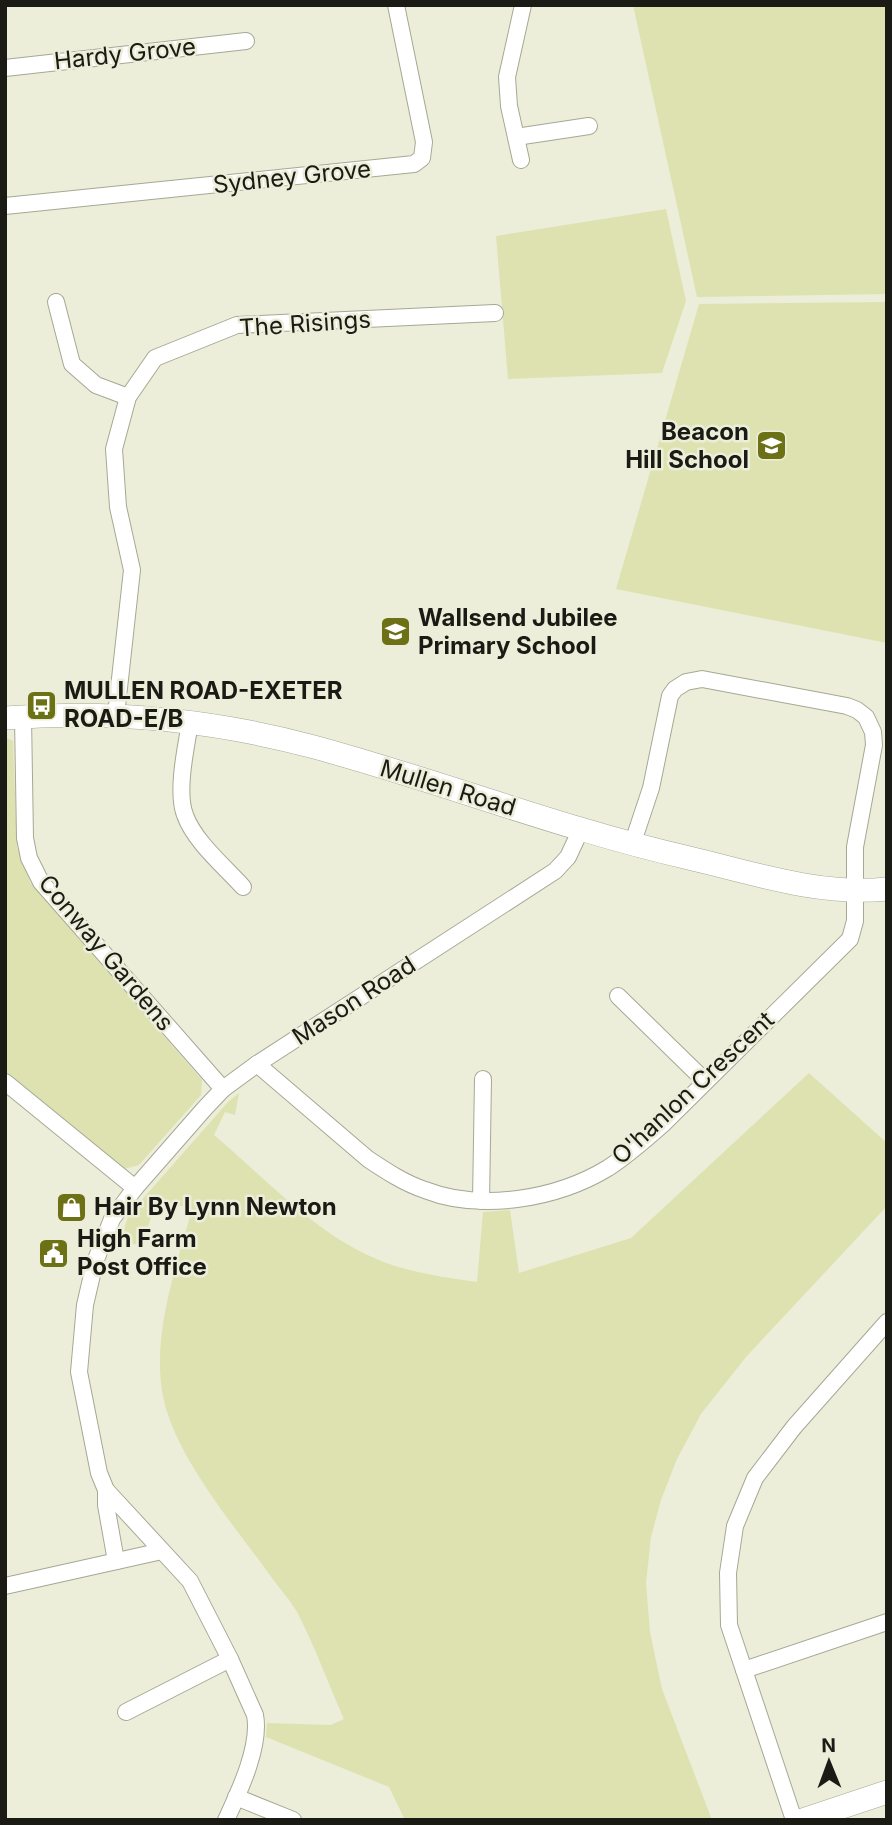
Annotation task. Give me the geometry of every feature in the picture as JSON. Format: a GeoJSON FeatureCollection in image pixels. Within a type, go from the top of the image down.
{"type":"FeatureCollection","features":[{"type":"Feature","properties":{"kind":"street","name":"Sydney Grove"},"geometry":{"type":"LineString","coordinates":[[5,206],[414,163],[422,158],[424,142],[396,5]]}},
{"type":"Feature","properties":{"kind":"street"},"geometry":{"type":"LineString","coordinates":[[521,160],[509,106],[507,77],[523,5]]}},
{"type":"Feature","properties":{"kind":"street","name":"Hardy Grove"},"geometry":{"type":"LineString","coordinates":[[5,68],[246,41]]}},
{"type":"Feature","properties":{"kind":"street"},"geometry":{"type":"LineString","coordinates":[[516,137],[589,126]]}},
{"type":"Feature","properties":{"kind":"street"},"geometry":{"type":"LineString","coordinates":[[56,302],[72,365],[96,385],[128,397]]}},
{"type":"Feature","properties":{"kind":"street","name":"The Risings"},"geometry":{"type":"LineString","coordinates":[[116,715],[132,570],[118,507],[114,449],[128,397],[155,358],[237,325],[495,313]]}},
{"type":"Feature","properties":{"kind":"street","name":"O'hanlon Crescent"},"geometry":{"type":"LineString","coordinates":[[257,1064],[385,1171],[427,1191],[481,1201],[538,1195],[605,1170],[638,1146],[850,939],[855,921],[855,847],[874,738],[866,717],[847,706],[702,679],[680,685],[670,696],[651,788],[632,845]]}},
{"type":"Feature","properties":{"kind":"street","name":"Mullen Road"},"geometry":{"type":"LineString","coordinates":[[14,718],[116,715],[190,723],[312,746],[632,845],[813,887],[854,890],[887,888]]}},
{"type":"Feature","properties":{"kind":"street","name":"Conway Gardens"},"geometry":{"type":"LineString","coordinates":[[14,718],[24,838],[29,858],[41,882],[223,1089]]}},
{"type":"Feature","properties":{"kind":"street"},"geometry":{"type":"LineString","coordinates":[[190,723],[182,796],[184,815],[194,832],[243,887]]}},
{"type":"Feature","properties":{"kind":"street","name":"Mason Road"},"geometry":{"type":"LineString","coordinates":[[106,1490],[99,1473],[79,1372],[85,1305],[100,1245],[112,1220],[135,1188],[223,1089],[257,1064],[555,871],[568,857],[581,829]]}},
{"type":"Feature","properties":{"kind":"street"},"geometry":{"type":"LineString","coordinates":[[618,996],[705,1081]]}},
{"type":"Feature","properties":{"kind":"street"},"geometry":{"type":"LineString","coordinates":[[481,1201],[483,1079]]}},
{"type":"Feature","properties":{"kind":"street"},"geometry":{"type":"LineString","coordinates":[[5,1082],[135,1188]]}},
{"type":"Feature","properties":{"kind":"street"},"geometry":{"type":"LineString","coordinates":[[794,1820],[729,1625],[728,1573],[735,1526],[755,1478],[794,1426],[887,1322]]}},
{"type":"Feature","properties":{"kind":"street"},"geometry":{"type":"LineString","coordinates":[[106,1490],[190,1581],[251,1704],[257,1724],[254,1745],[226,1820]]}},
{"type":"Feature","properties":{"kind":"street"},"geometry":{"type":"LineString","coordinates":[[106,1490],[116,1561]]}},
{"type":"Feature","properties":{"kind":"street"},"geometry":{"type":"LineString","coordinates":[[5,1586],[162,1551]]}},
{"type":"Feature","properties":{"kind":"street"},"geometry":{"type":"LineString","coordinates":[[744,1670],[887,1622]]}},
{"type":"Feature","properties":{"kind":"street"},"geometry":{"type":"LineString","coordinates":[[126,1712],[230,1659]]}},
{"type":"Feature","properties":{"kind":"street"},"geometry":{"type":"LineString","coordinates":[[803,1820],[887,1792]]}},
{"type":"Feature","properties":{"kind":"street"},"geometry":{"type":"LineString","coordinates":[[236,1797],[293,1820]]}},
{"type":"Feature","properties":{"kind":"green space"},"geometry":{"type":"Polygon","coordinates":[[[633,5],[887,5],[887,294],[697,297],[633,5]]]}},
{"type":"Feature","properties":{"kind":"green space"},"geometry":{"type":"Polygon","coordinates":[[[666,209],[686,301],[662,373],[508,379],[496,236],[666,209]]]}},
{"type":"Feature","properties":{"kind":"green space","name":"Beacon Hill School"},"geometry":{"type":"Polygon","coordinates":[[[887,302],[887,643],[616,589],[699,304],[887,302]]]}},
{"type":"Feature","properties":{"kind":"green space"},"geometry":{"type":"Polygon","coordinates":[[[5,737],[13,741],[17,847],[30,882],[202,1080],[201,1095],[139,1165],[124,1169],[5,1071],[5,737]]]}},
{"type":"Feature","properties":{"kind":"green space"},"geometry":{"type":"Polygon","coordinates":[[[809,1073],[887,1143],[887,1206],[746,1357],[701,1414],[677,1459],[661,1500],[651,1537],[646,1583],[650,1632],[662,1689],[712,1820],[405,1820],[389,1787],[266,1737],[267,1723],[331,1725],[344,1719],[297,1612],[207,1489],[191,1464],[168,1415],[160,1368],[163,1322],[192,1209],[157,1199],[146,1233],[138,1245],[125,1236],[126,1221],[132,1211],[228,1102],[239,1093],[235,1115],[225,1112],[214,1135],[309,1218],[350,1246],[397,1267],[477,1282],[483,1212],[510,1210],[519,1273],[631,1238],[809,1073]]]}},
{"type":"Feature","properties":{"kind":"place","name":"Beacon Hill School"},"geometry":{"type":"Point","coordinates":[772,446]}},
{"type":"Feature","properties":{"kind":"place","name":"Wallsend Jubilee Primary School"},"geometry":{"type":"Point","coordinates":[395,632]}},
{"type":"Feature","properties":{"kind":"place","name":"MULLEN ROAD-EXETER ROAD-E/B"},"geometry":{"type":"Point","coordinates":[41,705]}},
{"type":"Feature","properties":{"kind":"place","name":"Hair By Lynn Newton"},"geometry":{"type":"Point","coordinates":[71,1207]}},
{"type":"Feature","properties":{"kind":"place","name":"High Farm Post Office"},"geometry":{"type":"Point","coordinates":[54,1253]}}]}
